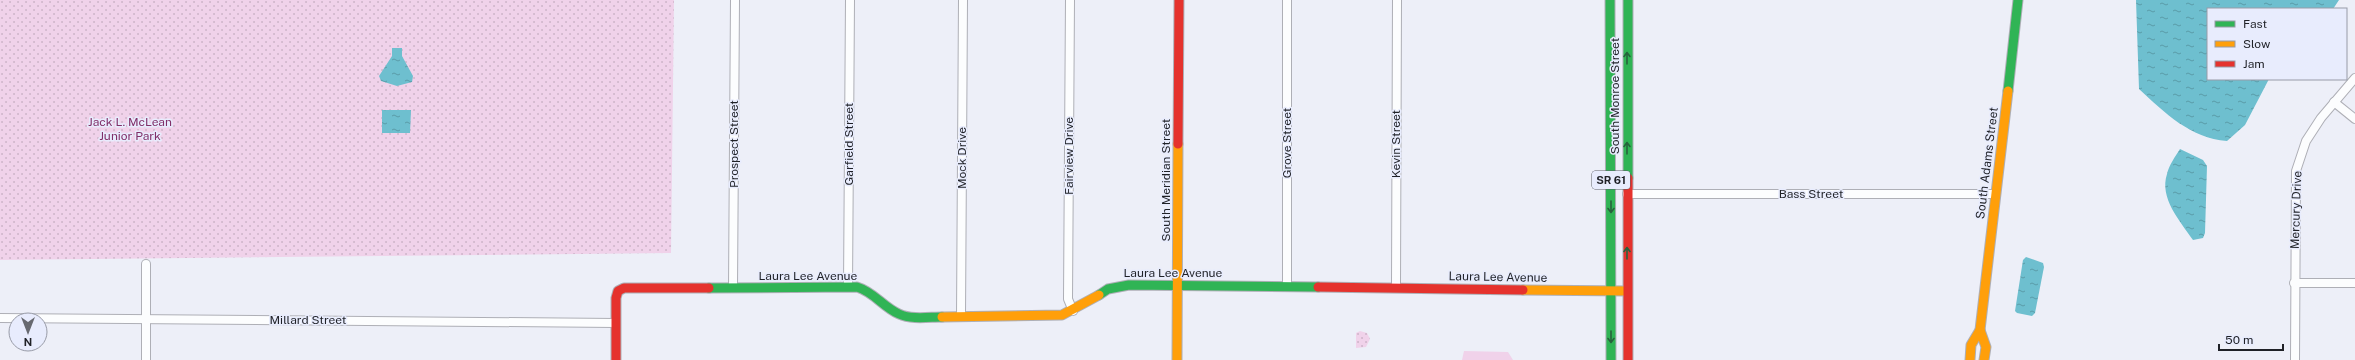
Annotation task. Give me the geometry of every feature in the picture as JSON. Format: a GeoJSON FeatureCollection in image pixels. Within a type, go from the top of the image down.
{"type":"FeatureCollection","features":[{"type":"Feature","properties":{"kind":"street","name":"Prospect Street"},"geometry":{"type":"LineString","coordinates":[[733,288],[735,0]]}},
{"type":"Feature","properties":{"kind":"street","name":"Garfield Street"},"geometry":{"type":"LineString","coordinates":[[848,287],[850,0]]}},
{"type":"Feature","properties":{"kind":"street","name":"Mock Drive"},"geometry":{"type":"LineString","coordinates":[[961,316],[963,0]]}},
{"type":"Feature","properties":{"kind":"street","name":"Fairview Drive"},"geometry":{"type":"LineString","coordinates":[[1070,0],[1068,299],[1073,311]]}},
{"type":"Feature","properties":{"kind":"street","name":"South Meridian Street"},"geometry":{"type":"LineString","coordinates":[[1177,360],[1179,0]]}},
{"type":"Feature","properties":{"kind":"street","name":"Grove Street"},"geometry":{"type":"LineString","coordinates":[[1287,0],[1287,286]]}},
{"type":"Feature","properties":{"kind":"street","name":"Kevin Street"},"geometry":{"type":"LineString","coordinates":[[1396,287],[1397,0]]}},
{"type":"Feature","properties":{"kind":"street","name":"South Monroe Street"},"geometry":{"type":"LineString","coordinates":[[1628,0],[1628,360]]}},
{"type":"Feature","properties":{"kind":"street","name":"South Adams Street"},"geometry":{"type":"LineString","coordinates":[[1970,360],[1972,345],[1980,330],[2018,0]]}},
{"type":"Feature","properties":{"kind":"street","name":"South Monroe Street"},"geometry":{"type":"LineString","coordinates":[[1610,1],[1611,360]]}},
{"type":"Feature","properties":{"kind":"street"},"geometry":{"type":"LineString","coordinates":[[1610,1],[1619,6],[1628,19]]}},
{"type":"Feature","properties":{"kind":"street","name":"Mercury Drive"},"geometry":{"type":"LineString","coordinates":[[2295,360],[2294,283],[2296,171],[2306,141],[2334,102],[2355,78]]}},
{"type":"Feature","properties":{"kind":"street"},"geometry":{"type":"LineString","coordinates":[[2334,102],[2355,119]]}},
{"type":"Feature","properties":{"kind":"street"},"geometry":{"type":"LineString","coordinates":[[1610,118],[1627,118]]}},
{"type":"Feature","properties":{"kind":"street","name":"Bass Street"},"geometry":{"type":"LineString","coordinates":[[1627,194],[1995,194]]}},
{"type":"Feature","properties":{"kind":"street"},"geometry":{"type":"LineString","coordinates":[[146,264],[146,360]]}},
{"type":"Feature","properties":{"kind":"street"},"geometry":{"type":"LineString","coordinates":[[2294,283],[2355,282]]}},
{"type":"Feature","properties":{"kind":"street","name":"Laura Lee Avenue"},"geometry":{"type":"LineString","coordinates":[[616,323],[616,298],[618,291],[624,288],[848,287],[873,292],[888,309],[899,315],[908,317],[1047,317],[1073,311],[1116,286],[1177,284],[1627,291]]}},
{"type":"Feature","properties":{"kind":"street","name":"Millard Street"},"geometry":{"type":"LineString","coordinates":[[0,318],[616,323]]}},
{"type":"Feature","properties":{"kind":"street"},"geometry":{"type":"LineString","coordinates":[[616,323],[616,360]]}},
{"type":"Feature","properties":{"kind":"street","name":"South Adams Street"},"geometry":{"type":"LineString","coordinates":[[1980,330],[1986,347],[1984,360]]}},
{"type":"Feature","properties":{"kind":"green space","name":"Jack L. McLean Junior Park"},"geometry":{"type":"Polygon","coordinates":[[[0,0],[674,0],[671,253],[0,260],[0,0]]]}},
{"type":"Feature","properties":{"kind":"green space"},"geometry":{"type":"Polygon","coordinates":[[[1360,331],[1367,333],[1370,339],[1366,347],[1356,348],[1356,333],[1360,331]]]}},
{"type":"Feature","properties":{"kind":"green space"},"geometry":{"type":"Polygon","coordinates":[[[1464,351],[1508,352],[1513,360],[1462,360],[1464,351]]]}},
{"type":"Feature","properties":{"kind":"water"},"geometry":{"type":"Polygon","coordinates":[[[2136,0],[2339,0],[2334,8],[2207,8],[2207,80],[2268,80],[2245,125],[2227,141],[2214,139],[2190,130],[2159,107],[2139,89],[2136,0]]]}},
{"type":"Feature","properties":{"kind":"water"},"geometry":{"type":"Polygon","coordinates":[[[392,48],[402,48],[402,56],[413,76],[412,82],[397,86],[381,81],[379,76],[392,56],[392,48]]]}},
{"type":"Feature","properties":{"kind":"water"},"geometry":{"type":"Polygon","coordinates":[[[382,110],[411,110],[410,133],[382,133],[382,110]]]}},
{"type":"Feature","properties":{"kind":"water"},"geometry":{"type":"Polygon","coordinates":[[[2180,149],[2203,160],[2207,166],[2205,233],[2203,238],[2193,240],[2172,209],[2166,192],[2165,183],[2168,171],[2172,161],[2180,149]]]}},
{"type":"Feature","properties":{"kind":"water"},"geometry":{"type":"Polygon","coordinates":[[[2026,257],[2043,263],[2044,267],[2035,313],[2032,316],[2017,313],[2015,311],[2023,260],[2026,257]]]}},
{"type":"Feature","properties":{"kind":"traffic: fast"},"geometry":{"type":"LineString","coordinates":[[1610,0],[1611,360]]}},
{"type":"Feature","properties":{"kind":"traffic: fast"},"geometry":{"type":"LineString","coordinates":[[1628,0],[1628,178]]}},
{"type":"Feature","properties":{"kind":"traffic: fast"},"geometry":{"type":"LineString","coordinates":[[2008,91],[2018,0]]}},
{"type":"Feature","properties":{"kind":"traffic: fast"},"geometry":{"type":"LineString","coordinates":[[1099,295],[1108,289],[1129,285],[1318,287]]}},
{"type":"Feature","properties":{"kind":"traffic: fast"},"geometry":{"type":"LineString","coordinates":[[709,288],[857,287],[868,292],[888,308],[904,316],[915,318],[942,317]]}},
{"type":"Feature","properties":{"kind":"traffic: slow"},"geometry":{"type":"LineString","coordinates":[[1970,360],[1971,345],[1980,330],[2008,91]]}},
{"type":"Feature","properties":{"kind":"traffic: slow"},"geometry":{"type":"LineString","coordinates":[[1177,360],[1178,144]]}},
{"type":"Feature","properties":{"kind":"traffic: slow"},"geometry":{"type":"LineString","coordinates":[[1523,290],[1627,291]]}},
{"type":"Feature","properties":{"kind":"traffic: slow"},"geometry":{"type":"LineString","coordinates":[[942,317],[1062,315],[1099,295]]}},
{"type":"Feature","properties":{"kind":"traffic: slow"},"geometry":{"type":"LineString","coordinates":[[1980,330],[1986,347],[1984,360]]}},
{"type":"Feature","properties":{"kind":"traffic: jam"},"geometry":{"type":"LineString","coordinates":[[1178,144],[1179,0]]}},
{"type":"Feature","properties":{"kind":"traffic: jam"},"geometry":{"type":"LineString","coordinates":[[1628,178],[1628,360]]}},
{"type":"Feature","properties":{"kind":"traffic: jam"},"geometry":{"type":"LineString","coordinates":[[1318,287],[1523,290]]}},
{"type":"Feature","properties":{"kind":"traffic: jam"},"geometry":{"type":"LineString","coordinates":[[616,360],[616,298],[618,291],[624,288],[709,288]]}}]}
